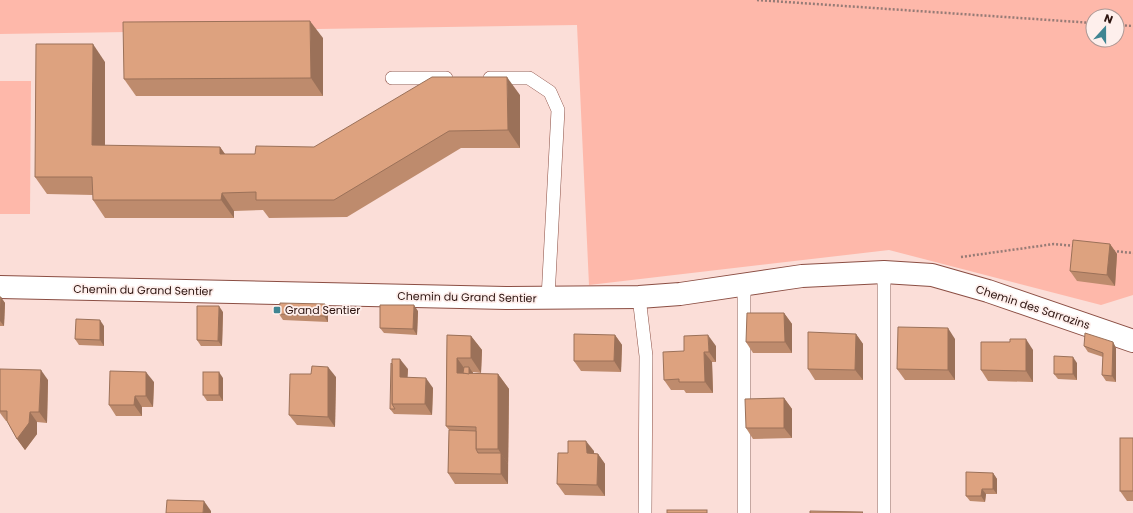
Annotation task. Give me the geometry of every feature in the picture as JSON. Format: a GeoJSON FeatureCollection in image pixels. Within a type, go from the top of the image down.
{"type":"FeatureCollection","features":[{"type":"Feature","properties":{"kind":"street","name":"Chemin du Grand Sentier"},"geometry":{"type":"LineString","coordinates":[[0,287],[498,298],[639,297],[680,294],[802,276],[884,272],[932,275]]}},
{"type":"Feature","properties":{"kind":"street","name":"Chemin des Sarrazins"},"geometry":{"type":"LineString","coordinates":[[932,275],[988,291],[1133,341]]}},
{"type":"Feature","properties":{"kind":"lane"},"geometry":{"type":"LineString","coordinates":[[392,78],[460,78]]}},
{"type":"Feature","properties":{"kind":"lane"},"geometry":{"type":"LineString","coordinates":[[475,78],[529,78],[550,92],[558,110],[548,298]]}},
{"type":"Feature","properties":{"kind":"lane"},"geometry":{"type":"LineString","coordinates":[[884,272],[884,513]]}},
{"type":"Feature","properties":{"kind":"lane"},"geometry":{"type":"LineString","coordinates":[[744,284],[744,513]]}},
{"type":"Feature","properties":{"kind":"lane"},"geometry":{"type":"LineString","coordinates":[[639,297],[646,356],[645,513]]}},
{"type":"Feature","properties":{"kind":"path"},"geometry":{"type":"LineString","coordinates":[[757,0],[1085,22]]}},
{"type":"Feature","properties":{"kind":"path"},"geometry":{"type":"LineString","coordinates":[[932,275],[952,259],[1054,244],[1078,247]]}},
{"type":"Feature","properties":{"kind":"path"},"geometry":{"type":"LineString","coordinates":[[1109,250],[1133,253]]}},
{"type":"Feature","properties":{"kind":"shaded area"},"geometry":{"type":"Polygon","coordinates":[[[0,0],[1133,0],[1133,295],[1101,305],[889,250],[589,285],[577,25],[0,34],[0,0]]]}},
{"type":"Feature","properties":{"kind":"shaded area"},"geometry":{"type":"Polygon","coordinates":[[[0,81],[31,81],[30,214],[0,214],[0,81]]]}},
{"type":"Feature","properties":{"kind":"building"},"geometry":{"type":"Polygon","coordinates":[[[310,21],[311,78],[124,79],[123,22],[310,21]]]}},
{"type":"Feature","properties":{"kind":"building"},"geometry":{"type":"Polygon","coordinates":[[[36,44],[93,44],[92,145],[220,147],[220,154],[255,154],[256,146],[314,147],[432,77],[507,77],[508,130],[449,131],[334,200],[256,200],[256,192],[222,193],[221,200],[93,200],[92,177],[35,177],[36,44]]]}},
{"type":"Feature","properties":{"kind":"building"},"geometry":{"type":"Polygon","coordinates":[[[1073,240],[1110,244],[1107,275],[1070,271],[1073,240]]]}},
{"type":"Feature","properties":{"kind":"building"},"geometry":{"type":"Polygon","coordinates":[[[0,297],[1,297],[0,321],[0,297]]]}},
{"type":"Feature","properties":{"kind":"building"},"geometry":{"type":"Polygon","coordinates":[[[280,303],[325,304],[324,316],[279,314],[280,303]]]}},
{"type":"Feature","properties":{"kind":"building"},"geometry":{"type":"Polygon","coordinates":[[[380,305],[414,305],[413,329],[380,328],[380,305]]]}},
{"type":"Feature","properties":{"kind":"building"},"geometry":{"type":"Polygon","coordinates":[[[197,306],[219,306],[218,341],[197,340],[197,306]]]}},
{"type":"Feature","properties":{"kind":"building"},"geometry":{"type":"Polygon","coordinates":[[[747,313],[784,313],[785,342],[746,342],[747,313]]]}},
{"type":"Feature","properties":{"kind":"building"},"geometry":{"type":"Polygon","coordinates":[[[76,319],[100,320],[100,340],[75,339],[76,319]]]}},
{"type":"Feature","properties":{"kind":"building"},"geometry":{"type":"Polygon","coordinates":[[[898,327],[948,328],[948,370],[897,369],[898,327]]]}},
{"type":"Feature","properties":{"kind":"building"},"geometry":{"type":"Polygon","coordinates":[[[808,332],[856,334],[855,370],[808,369],[808,332]]]}},
{"type":"Feature","properties":{"kind":"building"},"geometry":{"type":"Polygon","coordinates":[[[1085,333],[1113,342],[1112,376],[1102,375],[1103,353],[1084,346],[1085,333]]]}},
{"type":"Feature","properties":{"kind":"building"},"geometry":{"type":"Polygon","coordinates":[[[574,334],[615,335],[614,361],[574,361],[574,334]]]}},
{"type":"Feature","properties":{"kind":"building"},"geometry":{"type":"Polygon","coordinates":[[[447,335],[471,336],[471,358],[457,358],[457,373],[498,374],[498,449],[476,449],[476,427],[446,426],[447,335]]]}},
{"type":"Feature","properties":{"kind":"building"},"geometry":{"type":"Polygon","coordinates":[[[708,335],[709,352],[704,352],[705,382],[679,382],[679,379],[664,380],[663,352],[684,351],[684,336],[708,335]]]}},
{"type":"Feature","properties":{"kind":"building"},"geometry":{"type":"Polygon","coordinates":[[[1010,339],[1026,339],[1026,371],[981,370],[981,342],[1010,342],[1010,339]]]}},
{"type":"Feature","properties":{"kind":"building"},"geometry":{"type":"Polygon","coordinates":[[[1054,356],[1073,357],[1073,374],[1054,374],[1054,356]]]}},
{"type":"Feature","properties":{"kind":"building"},"geometry":{"type":"Polygon","coordinates":[[[392,359],[400,359],[400,377],[426,378],[425,404],[392,404],[392,359]]]}},
{"type":"Feature","properties":{"kind":"building"},"geometry":{"type":"Polygon","coordinates":[[[391,363],[392,404],[395,409],[390,409],[391,363]]]}},
{"type":"Feature","properties":{"kind":"building"},"geometry":{"type":"Polygon","coordinates":[[[312,366],[328,367],[328,417],[289,415],[290,374],[311,374],[312,366]]]}},
{"type":"Feature","properties":{"kind":"building"},"geometry":{"type":"Polygon","coordinates":[[[464,367],[469,367],[469,374],[463,373],[464,367]]]}},
{"type":"Feature","properties":{"kind":"building"},"geometry":{"type":"Polygon","coordinates":[[[0,369],[41,370],[39,412],[30,412],[29,423],[17,439],[7,421],[7,411],[0,411],[0,369]]]}},
{"type":"Feature","properties":{"kind":"building"},"geometry":{"type":"Polygon","coordinates":[[[110,371],[146,372],[146,396],[135,396],[134,405],[109,405],[110,371]]]}},
{"type":"Feature","properties":{"kind":"building"},"geometry":{"type":"Polygon","coordinates":[[[203,372],[219,372],[219,395],[203,395],[203,372]]]}},
{"type":"Feature","properties":{"kind":"building"},"geometry":{"type":"Polygon","coordinates":[[[784,398],[784,428],[746,428],[745,399],[784,398]]]}},
{"type":"Feature","properties":{"kind":"building"},"geometry":{"type":"Polygon","coordinates":[[[449,430],[476,431],[476,449],[478,453],[501,453],[501,474],[448,473],[449,430]]]}},
{"type":"Feature","properties":{"kind":"building"},"geometry":{"type":"Polygon","coordinates":[[[1120,438],[1133,438],[1133,491],[1120,491],[1120,438]]]}},
{"type":"Feature","properties":{"kind":"building"},"geometry":{"type":"Polygon","coordinates":[[[568,441],[586,441],[587,453],[598,454],[597,485],[557,484],[558,453],[568,453],[568,441]]]}},
{"type":"Feature","properties":{"kind":"building"},"geometry":{"type":"Polygon","coordinates":[[[966,472],[993,473],[993,489],[982,489],[981,496],[966,496],[966,472]]]}},
{"type":"Feature","properties":{"kind":"building"},"geometry":{"type":"Polygon","coordinates":[[[167,500],[204,501],[203,513],[166,513],[167,500]]]}},
{"type":"Feature","properties":{"kind":"building"},"geometry":{"type":"Polygon","coordinates":[[[667,510],[707,510],[707,513],[667,513],[667,510]]]}},
{"type":"Feature","properties":{"kind":"building"},"geometry":{"type":"Polygon","coordinates":[[[810,511],[863,512],[810,513],[810,511]]]}},
{"type":"Feature","properties":{"kind":"place","name":"Grand Sentier"},"geometry":{"type":"Point","coordinates":[277,310]}}]}
